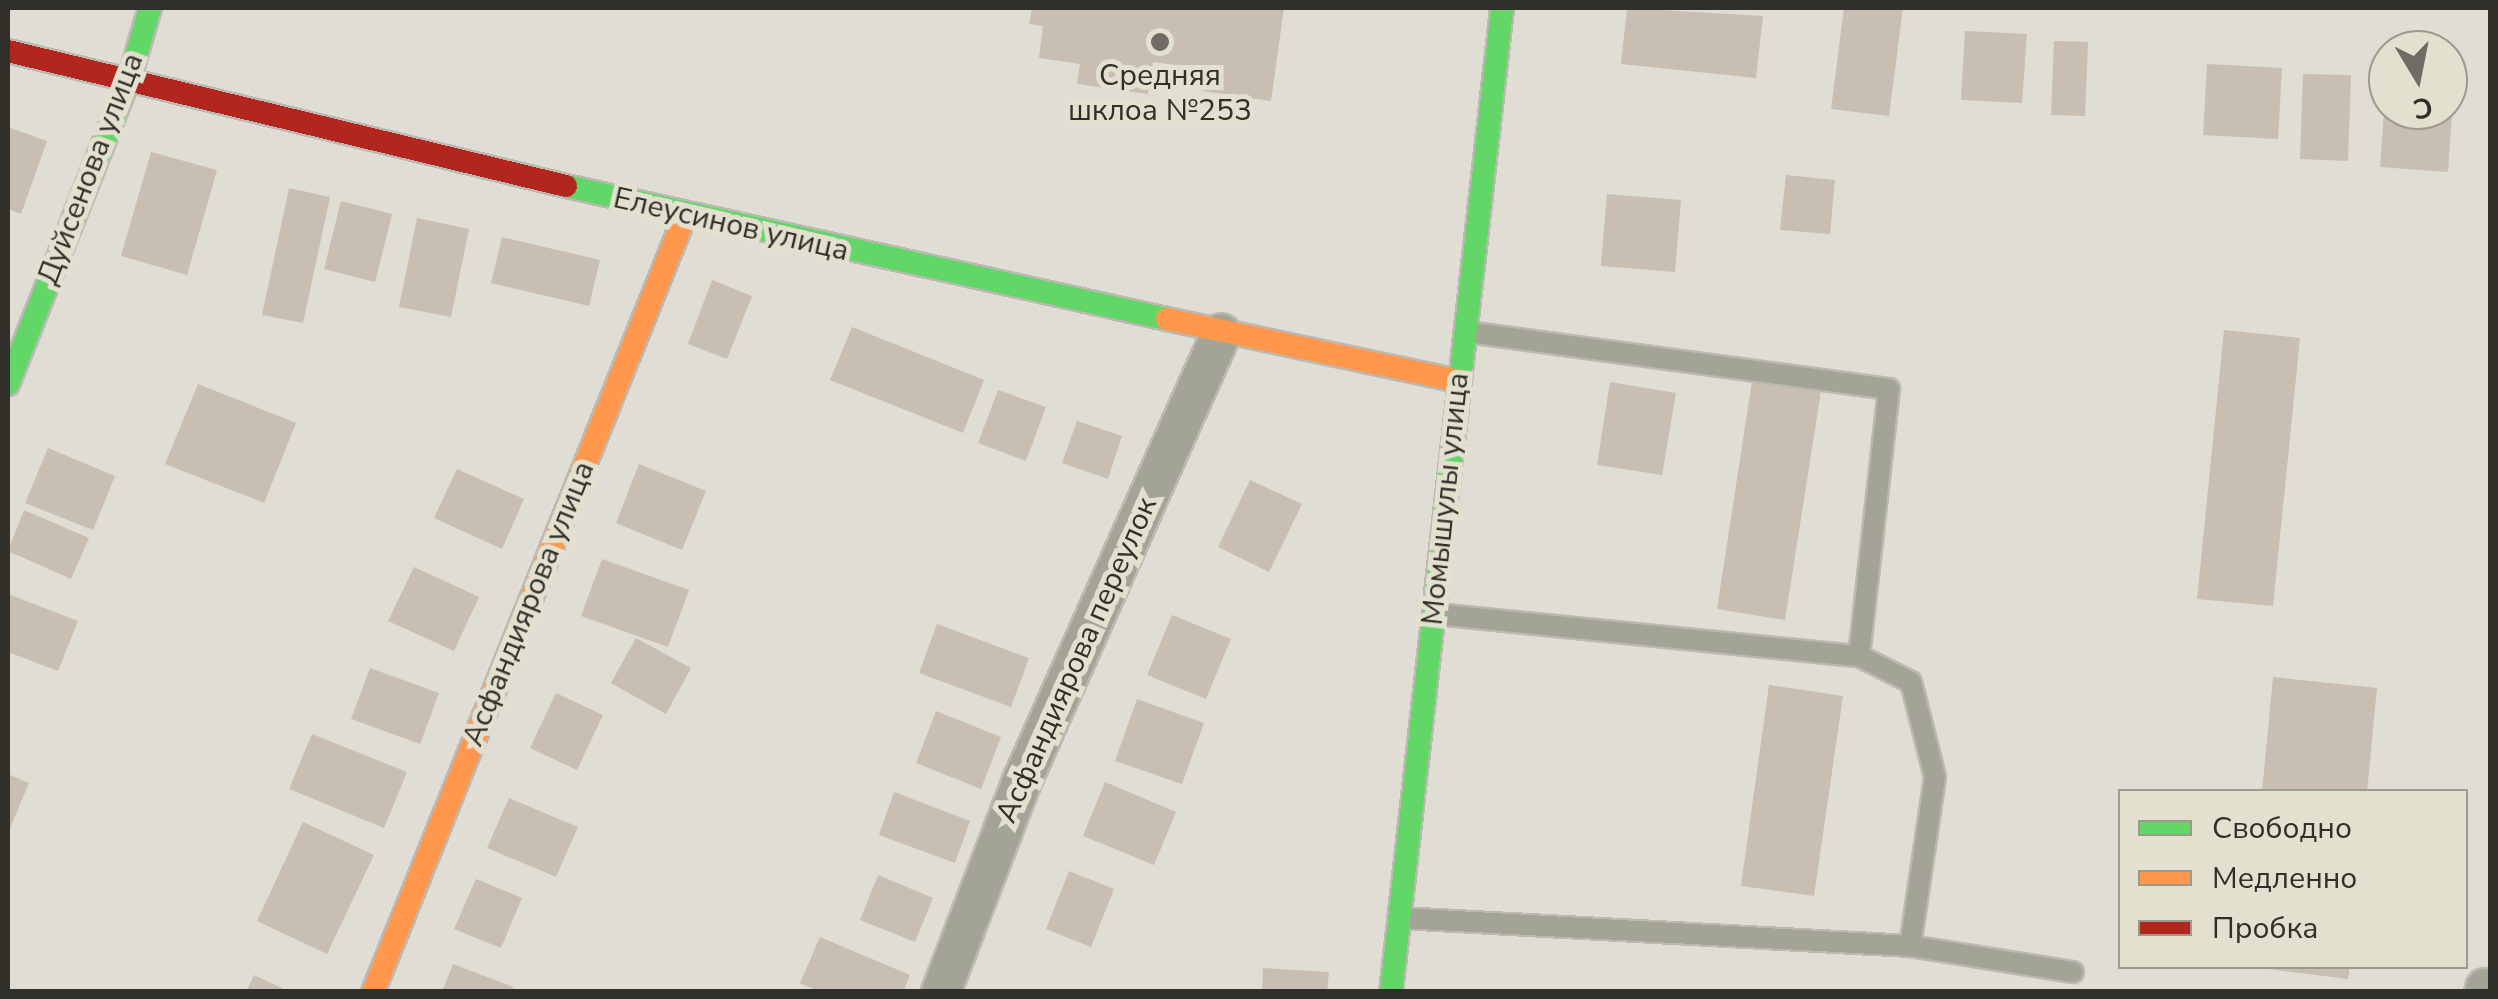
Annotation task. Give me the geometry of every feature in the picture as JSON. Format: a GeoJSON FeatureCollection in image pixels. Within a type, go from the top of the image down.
{"type":"FeatureCollection","features":[{"type":"Feature","properties":{"kind":"street","name":"Дуйсенова улица"},"geometry":{"type":"LineString","coordinates":[[8,384],[130,76],[150,8]]}},
{"type":"Feature","properties":{"kind":"street","name":"Момышулы улица"},"geometry":{"type":"LineString","coordinates":[[1391,992],[1502,8]]}},
{"type":"Feature","properties":{"kind":"street","name":"Елеусинов улица"},"geometry":{"type":"LineString","coordinates":[[8,52],[130,76],[685,216],[1460,381]]}},
{"type":"Feature","properties":{"kind":"street","name":"Асфандиярова улица"},"geometry":{"type":"LineString","coordinates":[[373,992],[685,216]]}},
{"type":"Feature","properties":{"kind":"street","name":"Асфандиярова переулок"},"geometry":{"type":"LineString","coordinates":[[941,992],[1022,781],[1221,332]]}},
{"type":"Feature","properties":{"kind":"lane"},"geometry":{"type":"LineString","coordinates":[[1465,332],[1890,389],[1858,656]]}},
{"type":"Feature","properties":{"kind":"lane"},"geometry":{"type":"LineString","coordinates":[[1433,614],[1858,656],[1911,682],[1934,777],[1910,946]]}},
{"type":"Feature","properties":{"kind":"lane"},"geometry":{"type":"LineString","coordinates":[[1399,918],[1910,946],[2073,972]]}},
{"type":"Feature","properties":{"kind":"building","name":"Средняя шклоа №253"},"geometry":{"type":"Polygon","coordinates":[[[1032,8],[1284,8],[1271,101],[1203,91],[1206,69],[1153,62],[1148,94],[1077,84],[1080,64],[1039,58],[1043,26],[1029,24],[1032,8]]]}},
{"type":"Feature","properties":{"kind":"building"},"geometry":{"type":"Polygon","coordinates":[[[1627,8],[1763,16],[1756,78],[1621,64],[1627,8]]]}},
{"type":"Feature","properties":{"kind":"building"},"geometry":{"type":"Polygon","coordinates":[[[1844,8],[1903,8],[1889,116],[1831,109],[1844,8]]]}},
{"type":"Feature","properties":{"kind":"building"},"geometry":{"type":"Polygon","coordinates":[[[1965,31],[2027,34],[2022,103],[1961,100],[1965,31]]]}},
{"type":"Feature","properties":{"kind":"building"},"geometry":{"type":"Polygon","coordinates":[[[2054,41],[2088,42],[2085,116],[2051,115],[2054,41]]]}},
{"type":"Feature","properties":{"kind":"building"},"geometry":{"type":"Polygon","coordinates":[[[2207,64],[2282,68],[2278,139],[2203,135],[2207,64]]]}},
{"type":"Feature","properties":{"kind":"building"},"geometry":{"type":"Polygon","coordinates":[[[2303,74],[2351,75],[2348,161],[2300,159],[2303,74]]]}},
{"type":"Feature","properties":{"kind":"building"},"geometry":{"type":"Polygon","coordinates":[[[8,127],[47,141],[21,214],[8,209],[8,127]]]}},
{"type":"Feature","properties":{"kind":"building"},"geometry":{"type":"Polygon","coordinates":[[[2383,130],[2451,130],[2448,172],[2380,167],[2383,130]]]}},
{"type":"Feature","properties":{"kind":"building"},"geometry":{"type":"Polygon","coordinates":[[[151,152],[217,170],[187,275],[121,256],[151,152]]]}},
{"type":"Feature","properties":{"kind":"building"},"geometry":{"type":"Polygon","coordinates":[[[1786,175],[1835,180],[1830,234],[1780,230],[1786,175]]]}},
{"type":"Feature","properties":{"kind":"building"},"geometry":{"type":"Polygon","coordinates":[[[289,188],[330,197],[303,323],[262,315],[289,188]]]}},
{"type":"Feature","properties":{"kind":"building"},"geometry":{"type":"Polygon","coordinates":[[[1607,194],[1681,200],[1675,272],[1601,266],[1607,194]]]}},
{"type":"Feature","properties":{"kind":"building"},"geometry":{"type":"Polygon","coordinates":[[[341,201],[392,214],[375,282],[324,269],[341,201]]]}},
{"type":"Feature","properties":{"kind":"building"},"geometry":{"type":"Polygon","coordinates":[[[417,218],[469,229],[451,317],[399,307],[417,218]]]}},
{"type":"Feature","properties":{"kind":"building"},"geometry":{"type":"Polygon","coordinates":[[[502,237],[600,260],[589,306],[491,283],[502,237]]]}},
{"type":"Feature","properties":{"kind":"building"},"geometry":{"type":"Polygon","coordinates":[[[712,280],[752,296],[727,359],[688,344],[712,280]]]}},
{"type":"Feature","properties":{"kind":"building"},"geometry":{"type":"Polygon","coordinates":[[[852,327],[984,380],[963,433],[830,380],[852,327]]]}},
{"type":"Feature","properties":{"kind":"building"},"geometry":{"type":"Polygon","coordinates":[[[2224,330],[2300,338],[2273,606],[2197,599],[2224,330]]]}},
{"type":"Feature","properties":{"kind":"building"},"geometry":{"type":"Polygon","coordinates":[[[1752,381],[1821,391],[1785,620],[1717,609],[1752,381]]]}},
{"type":"Feature","properties":{"kind":"building"},"geometry":{"type":"Polygon","coordinates":[[[1610,382],[1676,393],[1662,475],[1597,465],[1610,382]]]}},
{"type":"Feature","properties":{"kind":"building"},"geometry":{"type":"Polygon","coordinates":[[[198,384],[296,423],[264,503],[165,464],[198,384]]]}},
{"type":"Feature","properties":{"kind":"building"},"geometry":{"type":"Polygon","coordinates":[[[998,390],[1046,407],[1026,461],[978,443],[998,390]]]}},
{"type":"Feature","properties":{"kind":"building"},"geometry":{"type":"Polygon","coordinates":[[[1077,421],[1122,436],[1108,479],[1062,463],[1077,421]]]}},
{"type":"Feature","properties":{"kind":"building"},"geometry":{"type":"Polygon","coordinates":[[[48,448],[115,476],[93,530],[25,503],[48,448]]]}},
{"type":"Feature","properties":{"kind":"building"},"geometry":{"type":"Polygon","coordinates":[[[639,464],[706,491],[682,550],[616,523],[639,464]]]}},
{"type":"Feature","properties":{"kind":"building"},"geometry":{"type":"Polygon","coordinates":[[[457,469],[524,499],[502,549],[434,518],[457,469]]]}},
{"type":"Feature","properties":{"kind":"building"},"geometry":{"type":"Polygon","coordinates":[[[1250,480],[1302,504],[1269,572],[1218,547],[1250,480]]]}},
{"type":"Feature","properties":{"kind":"building"},"geometry":{"type":"Polygon","coordinates":[[[24,510],[89,538],[71,579],[8,551],[24,510]]]}},
{"type":"Feature","properties":{"kind":"building"},"geometry":{"type":"Polygon","coordinates":[[[602,559],[689,590],[668,647],[581,616],[602,559]]]}},
{"type":"Feature","properties":{"kind":"building"},"geometry":{"type":"Polygon","coordinates":[[[414,567],[479,597],[454,651],[388,621],[414,567]]]}},
{"type":"Feature","properties":{"kind":"building"},"geometry":{"type":"Polygon","coordinates":[[[8,594],[78,621],[58,671],[8,652],[8,594]]]}},
{"type":"Feature","properties":{"kind":"building"},"geometry":{"type":"Polygon","coordinates":[[[1172,615],[1231,639],[1206,699],[1147,675],[1172,615]]]}},
{"type":"Feature","properties":{"kind":"building"},"geometry":{"type":"Polygon","coordinates":[[[937,624],[1029,658],[1011,707],[919,673],[937,624]]]}},
{"type":"Feature","properties":{"kind":"building"},"geometry":{"type":"Polygon","coordinates":[[[636,638],[691,668],[666,714],[611,683],[636,638]]]}},
{"type":"Feature","properties":{"kind":"building"},"geometry":{"type":"Polygon","coordinates":[[[370,668],[439,693],[420,744],[351,719],[370,668]]]}},
{"type":"Feature","properties":{"kind":"building"},"geometry":{"type":"Polygon","coordinates":[[[2273,677],[2377,688],[2367,789],[2262,789],[2273,677]]]}},
{"type":"Feature","properties":{"kind":"building"},"geometry":{"type":"Polygon","coordinates":[[[1769,685],[1843,696],[1814,896],[1741,886],[1769,685]]]}},
{"type":"Feature","properties":{"kind":"building"},"geometry":{"type":"Polygon","coordinates":[[[556,693],[603,715],[577,770],[530,748],[556,693]]]}},
{"type":"Feature","properties":{"kind":"building"},"geometry":{"type":"Polygon","coordinates":[[[1137,699],[1204,723],[1182,784],[1115,761],[1137,699]]]}},
{"type":"Feature","properties":{"kind":"building"},"geometry":{"type":"Polygon","coordinates":[[[936,711],[1001,737],[981,789],[916,763],[936,711]]]}},
{"type":"Feature","properties":{"kind":"building"},"geometry":{"type":"Polygon","coordinates":[[[312,734],[407,772],[384,828],[289,789],[312,734]]]}},
{"type":"Feature","properties":{"kind":"building"},"geometry":{"type":"Polygon","coordinates":[[[8,774],[29,783],[8,833],[8,774]]]}},
{"type":"Feature","properties":{"kind":"building"},"geometry":{"type":"Polygon","coordinates":[[[1105,782],[1176,812],[1154,865],[1083,836],[1105,782]]]}},
{"type":"Feature","properties":{"kind":"building"},"geometry":{"type":"Polygon","coordinates":[[[894,792],[970,821],[955,863],[879,835],[894,792]]]}},
{"type":"Feature","properties":{"kind":"building"},"geometry":{"type":"Polygon","coordinates":[[[509,798],[578,827],[556,877],[487,848],[509,798]]]}},
{"type":"Feature","properties":{"kind":"building"},"geometry":{"type":"Polygon","coordinates":[[[303,822],[374,855],[327,954],[257,921],[303,822]]]}},
{"type":"Feature","properties":{"kind":"building"},"geometry":{"type":"Polygon","coordinates":[[[1069,871],[1114,889],[1091,947],[1046,929],[1069,871]]]}},
{"type":"Feature","properties":{"kind":"building"},"geometry":{"type":"Polygon","coordinates":[[[878,875],[933,898],[915,942],[860,920],[878,875]]]}},
{"type":"Feature","properties":{"kind":"building"},"geometry":{"type":"Polygon","coordinates":[[[476,879],[522,898],[501,948],[454,929],[476,879]]]}},
{"type":"Feature","properties":{"kind":"building"},"geometry":{"type":"Polygon","coordinates":[[[820,937],[910,975],[903,992],[820,992],[800,983],[820,937]]]}},
{"type":"Feature","properties":{"kind":"building"},"geometry":{"type":"Polygon","coordinates":[[[453,964],[513,987],[511,992],[442,992],[453,964]]]}},
{"type":"Feature","properties":{"kind":"building"},"geometry":{"type":"Polygon","coordinates":[[[1263,968],[1329,972],[1327,992],[1262,992],[1263,968]]]}},
{"type":"Feature","properties":{"kind":"building"},"geometry":{"type":"Polygon","coordinates":[[[2269,969],[2350,969],[2348,979],[2269,969]]]}},
{"type":"Feature","properties":{"kind":"building"},"geometry":{"type":"Polygon","coordinates":[[[254,975],[290,992],[246,992],[254,975]]]}},
{"type":"Feature","properties":{"kind":"traffic: fast"},"geometry":{"type":"LineString","coordinates":[[8,384],[130,76],[150,8]]}},
{"type":"Feature","properties":{"kind":"traffic: fast"},"geometry":{"type":"LineString","coordinates":[[1391,992],[1502,8]]}},
{"type":"Feature","properties":{"kind":"traffic: fast"},"geometry":{"type":"LineString","coordinates":[[566,186],[1167,319]]}},
{"type":"Feature","properties":{"kind":"traffic: slow"},"geometry":{"type":"LineString","coordinates":[[373,992],[685,216]]}},
{"type":"Feature","properties":{"kind":"traffic: slow"},"geometry":{"type":"LineString","coordinates":[[1167,319],[1459,381]]}},
{"type":"Feature","properties":{"kind":"traffic: jam"},"geometry":{"type":"LineString","coordinates":[[8,51],[566,186]]}},
{"type":"Feature","properties":{"kind":"place","name":"Средняя шклоа №253"},"geometry":{"type":"Point","coordinates":[1160,42]}}]}
